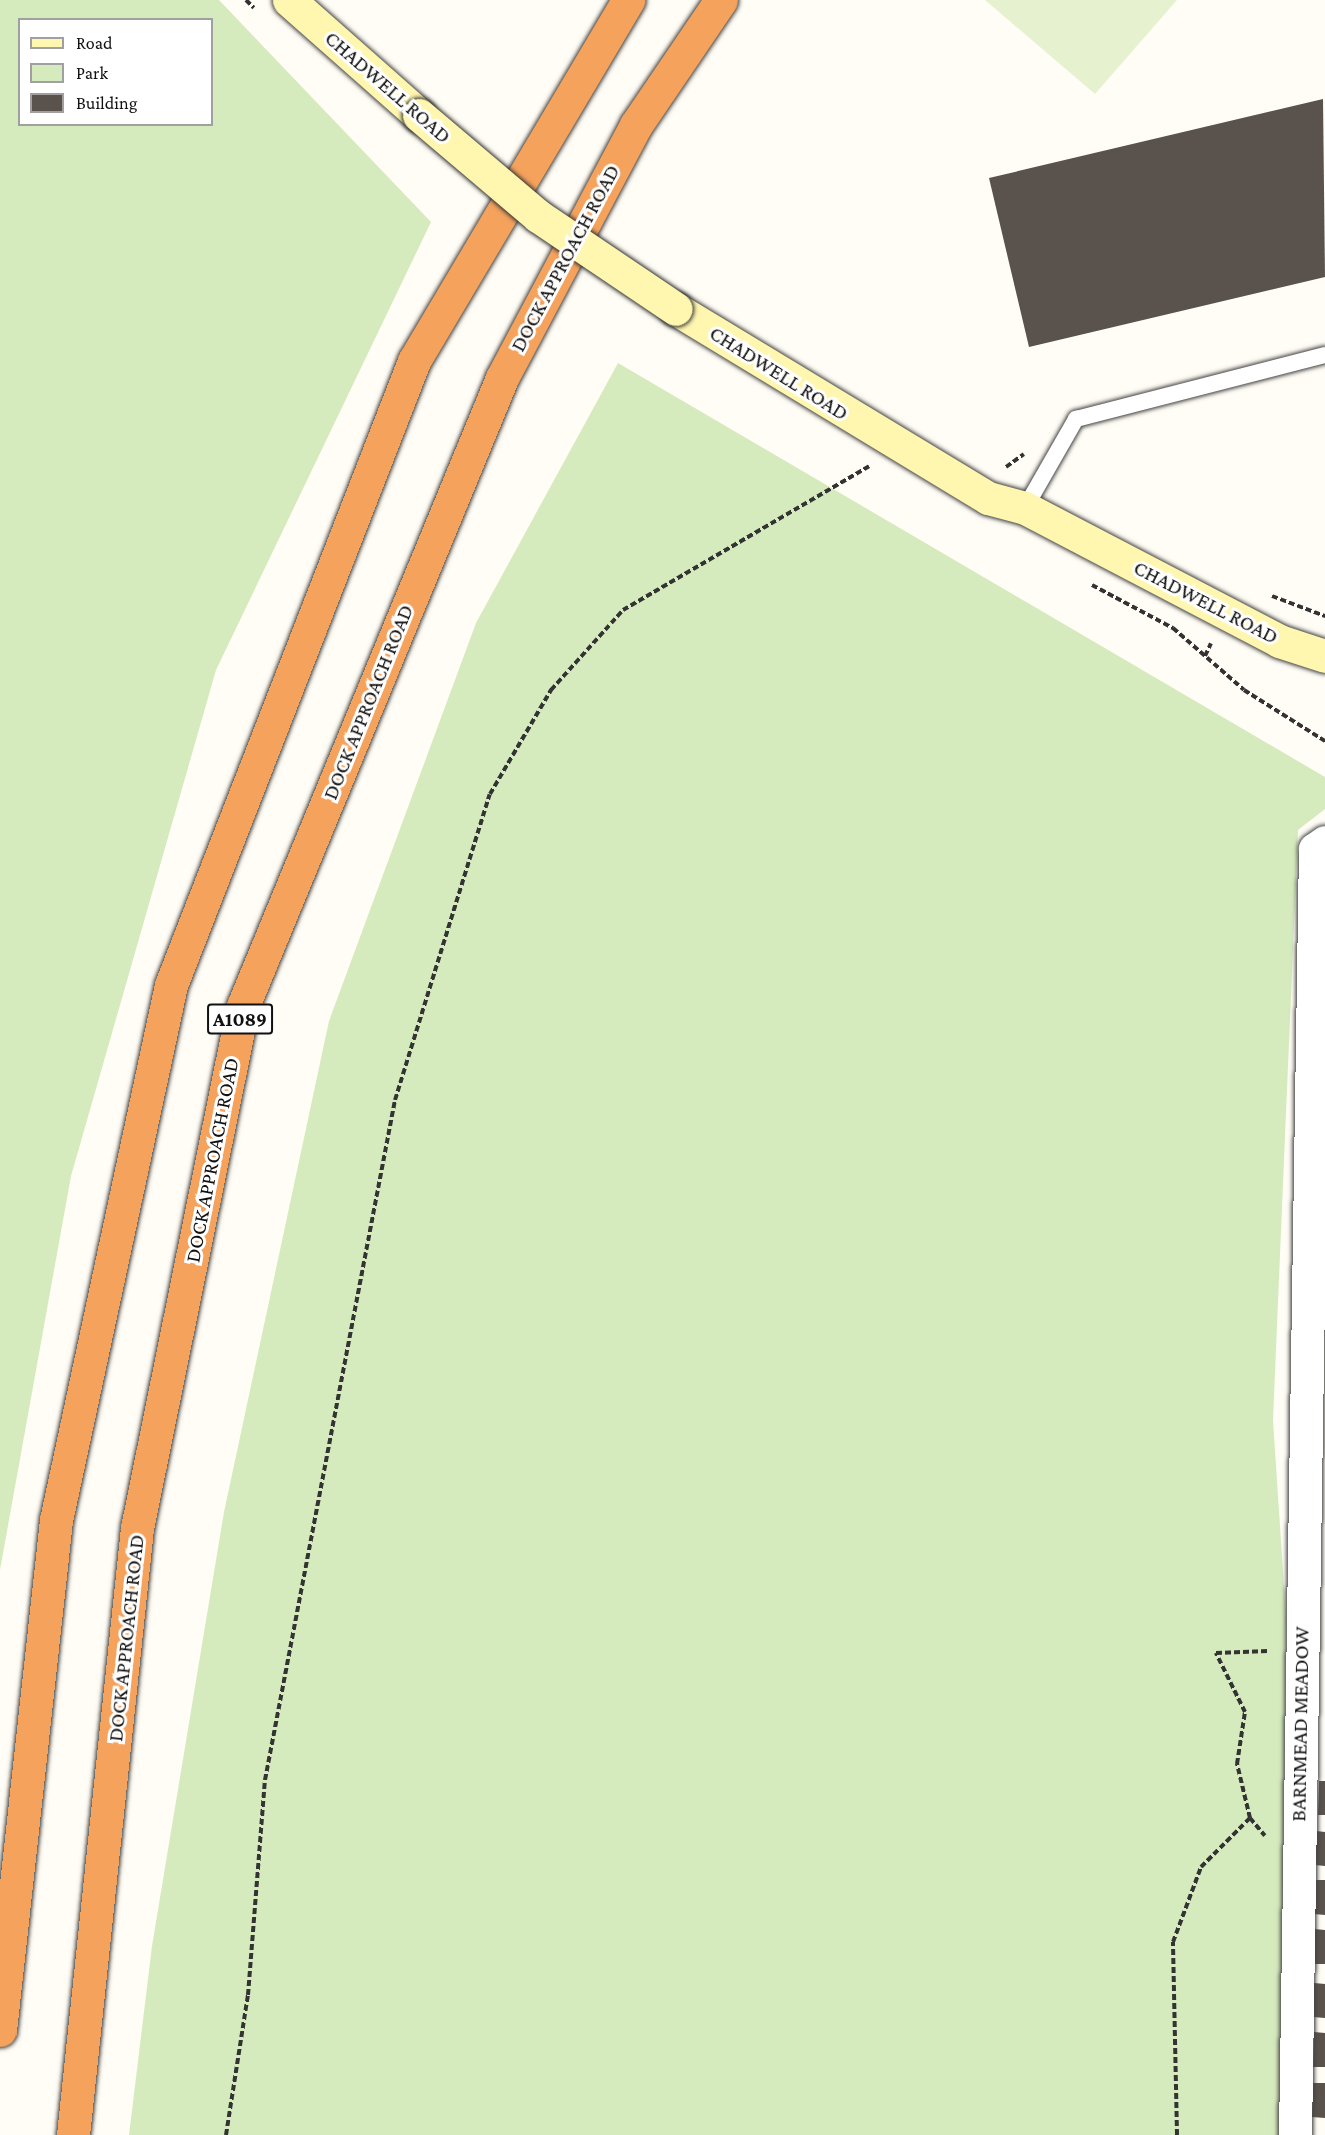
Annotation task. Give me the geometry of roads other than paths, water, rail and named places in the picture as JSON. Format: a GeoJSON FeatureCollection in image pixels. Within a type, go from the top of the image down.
{"type":"FeatureCollection","features":[{"type":"Feature","properties":{"kind":"highway"},"geometry":{"type":"LineString","coordinates":[[0,2030],[56,1521],[171,985],[414,361],[628,0]]}},
{"type":"Feature","properties":{"kind":"highway","name":"DOCK APPROACH ROAD"},"geometry":{"type":"LineString","coordinates":[[74,2135],[137,1528],[243,1006],[502,378],[636,125],[721,0]]}},
{"type":"Feature","properties":{"kind":"main road","name":"CHADWELL ROAD"},"geometry":{"type":"LineString","coordinates":[[289,0],[538,216],[676,309],[930,466],[988,498],[1025,508],[1279,641],[1325,656]]}},
{"type":"Feature","properties":{"kind":"street","name":"BARNMEAD MEADOW"},"geometry":{"type":"LineString","coordinates":[[1295,2135],[1297,1875],[1314,1650],[1315,849],[1325,842]]}},
{"type":"Feature","properties":{"kind":"lane"},"geometry":{"type":"LineString","coordinates":[[1025,508],[1076,419],[1325,356]]}}]}
